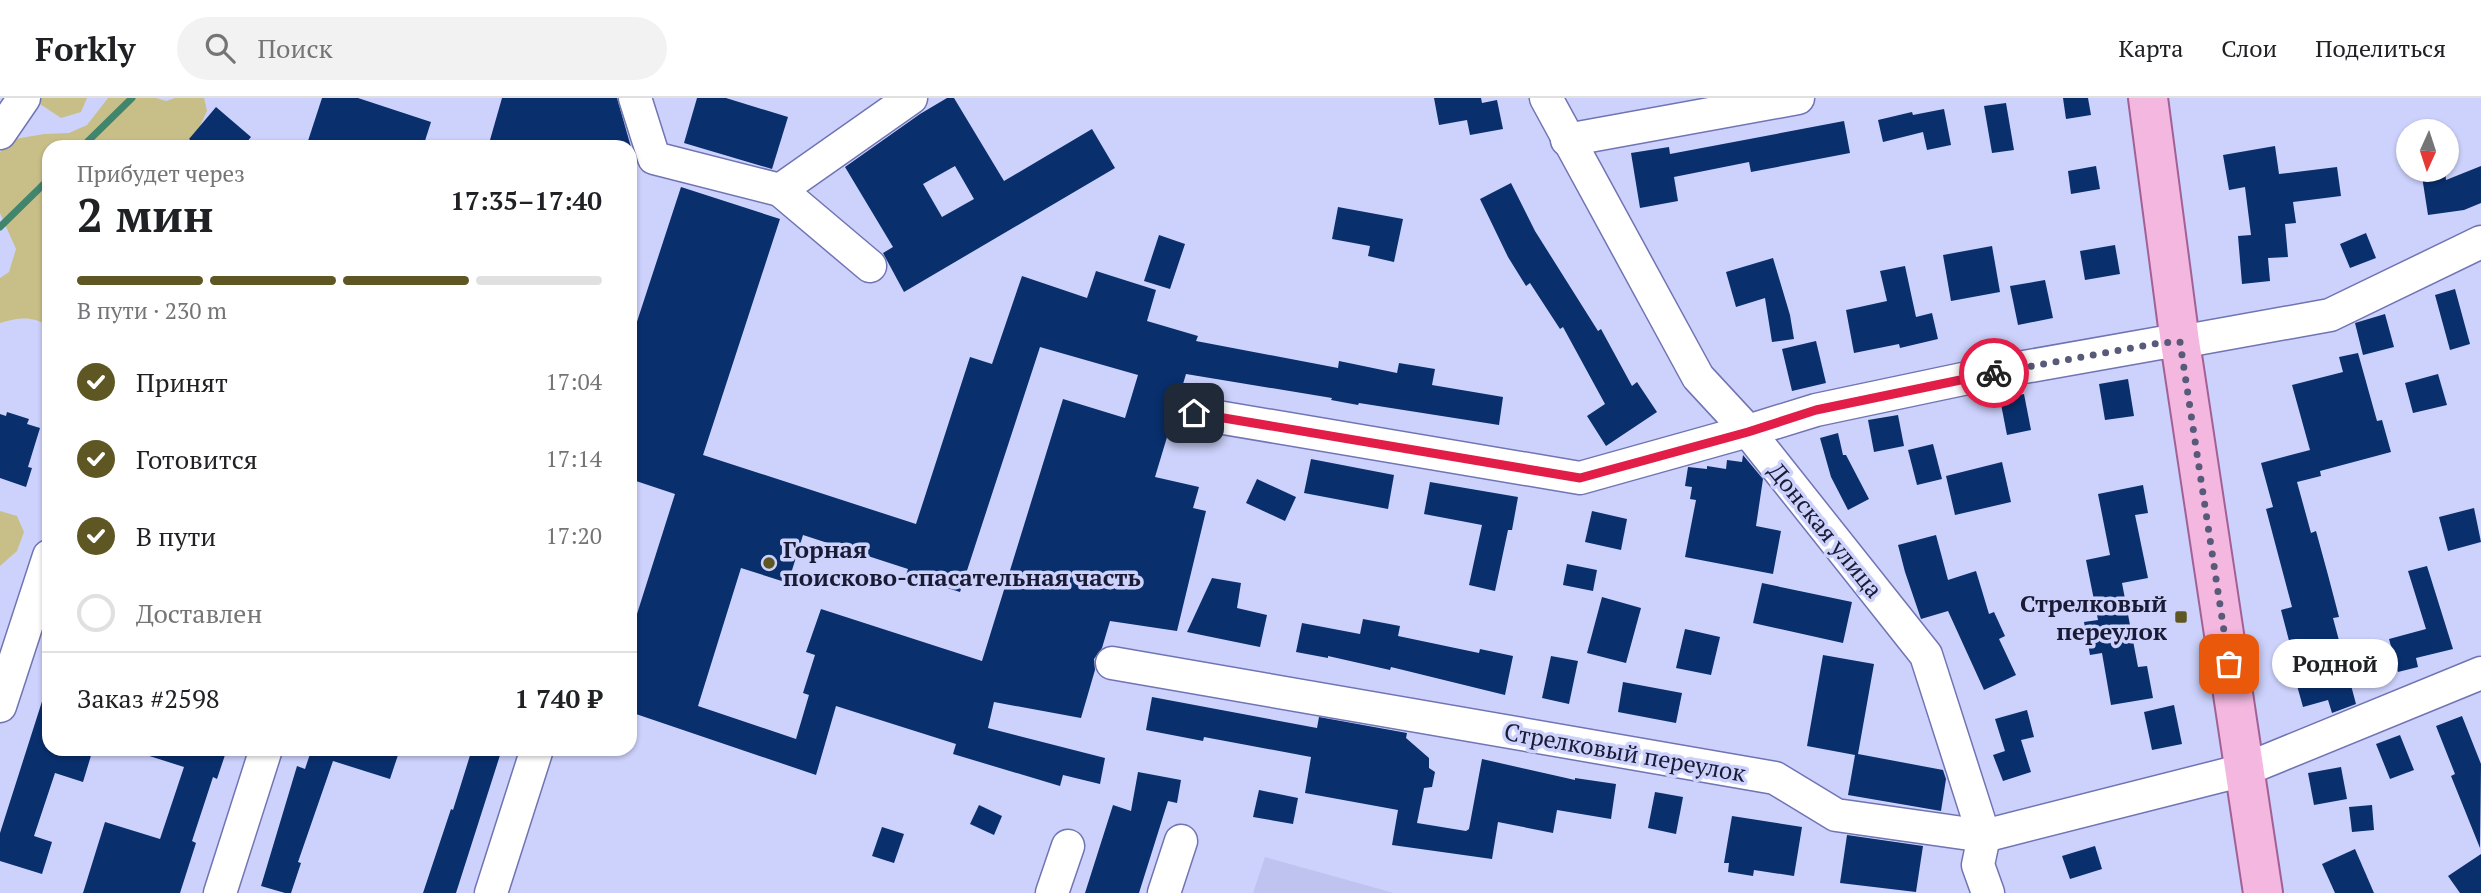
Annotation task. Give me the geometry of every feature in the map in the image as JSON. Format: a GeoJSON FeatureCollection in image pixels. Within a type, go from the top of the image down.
{"type":"FeatureCollection","features":[{"type":"Feature","properties":{"kind":"main road"},"geometry":{"type":"LineString","coordinates":[[2148,98],[2180,342],[2263,893]]}},
{"type":"Feature","properties":{"kind":"street"},"geometry":{"type":"LineString","coordinates":[[0,133],[24,98]]}},
{"type":"Feature","properties":{"kind":"street"},"geometry":{"type":"LineString","coordinates":[[635,98],[654,158],[780,190],[870,266]]}},
{"type":"Feature","properties":{"kind":"street"},"geometry":{"type":"LineString","coordinates":[[780,190],[911,98]]}},
{"type":"Feature","properties":{"kind":"street","name":"Донская улица"},"geometry":{"type":"LineString","coordinates":[[1546,98],[1698,377],[1748,432],[1926,655],[1984,836]]}},
{"type":"Feature","properties":{"kind":"street"},"geometry":{"type":"LineString","coordinates":[[1567,140],[1798,98]]}},
{"type":"Feature","properties":{"kind":"street"},"geometry":{"type":"LineString","coordinates":[[1194,413],[1580,478],[1748,432],[1816,410],[1970,378],[2330,315],[2481,242]]}},
{"type":"Feature","properties":{"kind":"street"},"geometry":{"type":"LineString","coordinates":[[0,706],[42,577]]}},
{"type":"Feature","properties":{"kind":"street","name":"Стрелковый переулок"},"geometry":{"type":"LineString","coordinates":[[1112,663],[1775,778],[1836,815],[1984,836],[2245,770],[2481,673]]}},
{"type":"Feature","properties":{"kind":"street"},"geometry":{"type":"LineString","coordinates":[[220,893],[264,756]]}},
{"type":"Feature","properties":{"kind":"street"},"geometry":{"type":"LineString","coordinates":[[491,893],[535,756]]}},
{"type":"Feature","properties":{"kind":"street"},"geometry":{"type":"LineString","coordinates":[[1984,836],[1978,865],[1988,893]]}},
{"type":"Feature","properties":{"kind":"street"},"geometry":{"type":"LineString","coordinates":[[1164,893],[1181,841]]}},
{"type":"Feature","properties":{"kind":"street"},"geometry":{"type":"LineString","coordinates":[[1052,893],[1068,846]]}},
{"type":"Feature","properties":{"kind":"shaded area"},"geometry":{"type":"Polygon","coordinates":[[[40,98],[87,98],[81,112],[61,118],[40,104],[40,98]]]}},
{"type":"Feature","properties":{"kind":"shaded area"},"geometry":{"type":"Polygon","coordinates":[[[108,98],[156,98],[166,101],[175,98],[204,98],[207,111],[193,140],[42,140],[42,324],[25,319],[0,323],[0,278],[9,272],[16,249],[0,213],[0,152],[15,139],[69,133],[87,125],[108,98]]]}},
{"type":"Feature","properties":{"kind":"shaded area"},"geometry":{"type":"Polygon","coordinates":[[[0,511],[17,516],[24,532],[17,551],[0,566],[0,511]]]}},
{"type":"Feature","properties":{"kind":"shaded area"},"geometry":{"type":"Polygon","coordinates":[[[1265,857],[1394,893],[1253,893],[1265,857]]]}},
{"type":"Feature","properties":{"kind":"building"},"geometry":{"type":"Polygon","coordinates":[[[322,98],[358,98],[431,122],[425,140],[308,140],[322,98]]]}},
{"type":"Feature","properties":{"kind":"building"},"geometry":{"type":"Polygon","coordinates":[[[502,98],[617,98],[629,140],[490,140],[502,98]]]}},
{"type":"Feature","properties":{"kind":"building"},"geometry":{"type":"Polygon","coordinates":[[[697,98],[726,98],[788,117],[772,169],[684,143],[697,98]]]}},
{"type":"Feature","properties":{"kind":"building"},"geometry":{"type":"Polygon","coordinates":[[[947,98],[954,98],[1004,181],[1092,129],[1115,168],[904,292],[883,253],[893,247],[845,167],[947,98]],[[955,166],[923,184],[942,217],[974,199],[955,166]]]}},
{"type":"Feature","properties":{"kind":"building"},"geometry":{"type":"Polygon","coordinates":[[[1434,98],[1481,98],[1482,103],[1497,100],[1503,129],[1470,135],[1467,120],[1439,125],[1434,98]]]}},
{"type":"Feature","properties":{"kind":"building"},"geometry":{"type":"Polygon","coordinates":[[[2063,98],[2088,98],[2091,115],[2066,119],[2063,98]]]}},
{"type":"Feature","properties":{"kind":"building"},"geometry":{"type":"Polygon","coordinates":[[[2006,103],[2014,150],[1992,153],[1984,106],[2006,103]]]}},
{"type":"Feature","properties":{"kind":"building"},"geometry":{"type":"Polygon","coordinates":[[[216,107],[251,137],[249,140],[189,139],[216,107]]]}},
{"type":"Feature","properties":{"kind":"building"},"geometry":{"type":"Polygon","coordinates":[[[1944,109],[1951,145],[1927,150],[1923,132],[1883,142],[1878,120],[1912,112],[1913,115],[1944,109]]]}},
{"type":"Feature","properties":{"kind":"building"},"geometry":{"type":"Polygon","coordinates":[[[1844,121],[1850,153],[1751,172],[1749,162],[1674,177],[1678,201],[1640,208],[1631,153],[1669,147],[1670,154],[1844,121]]]}},
{"type":"Feature","properties":{"kind":"building"},"geometry":{"type":"Polygon","coordinates":[[[2275,146],[2279,174],[2337,167],[2341,196],[2293,202],[2296,223],[2285,224],[2288,257],[2268,258],[2270,281],[2242,284],[2238,236],[2251,235],[2245,187],[2229,190],[2223,155],[2275,146]]]}},
{"type":"Feature","properties":{"kind":"building"},"geometry":{"type":"Polygon","coordinates":[[[2096,166],[2100,189],[2071,194],[2068,171],[2096,166]]]}},
{"type":"Feature","properties":{"kind":"building"},"geometry":{"type":"Polygon","coordinates":[[[2481,166],[2481,203],[2464,210],[2428,215],[2423,182],[2459,182],[2459,175],[2481,166]]]}},
{"type":"Feature","properties":{"kind":"building"},"geometry":{"type":"Polygon","coordinates":[[[1511,183],[1535,231],[1598,331],[1601,329],[1632,386],[1637,382],[1657,412],[1606,446],[1587,416],[1605,404],[1563,327],[1560,329],[1530,283],[1526,286],[1508,257],[1480,199],[1511,183]]]}},
{"type":"Feature","properties":{"kind":"building"},"geometry":{"type":"Polygon","coordinates":[[[681,187],[780,219],[703,455],[916,524],[970,357],[992,364],[1022,276],[1087,298],[1096,271],[1156,290],[1147,321],[1198,336],[1196,341],[1338,368],[1339,361],[1397,373],[1399,363],[1435,369],[1432,385],[1503,397],[1499,425],[1359,403],[1358,405],[1331,400],[1332,398],[1186,374],[1155,477],[1199,487],[1193,508],[1206,511],[1177,631],[1110,621],[1102,648],[1094,659],[1095,670],[1081,718],[994,702],[988,728],[1105,758],[1100,784],[1063,775],[1060,786],[953,754],[956,744],[836,706],[816,775],[637,714],[637,614],[675,494],[637,481],[637,322],[681,187]],[[1040,347],[960,592],[906,575],[908,569],[803,535],[788,583],[741,568],[698,706],[796,739],[809,695],[803,693],[815,655],[806,652],[821,609],[982,661],[1063,399],[1125,418],[1138,375],[1040,347]]]}},
{"type":"Feature","properties":{"kind":"building"},"geometry":{"type":"Polygon","coordinates":[[[1338,207],[1403,219],[1394,262],[1368,256],[1370,246],[1332,239],[1338,207]]]}},
{"type":"Feature","properties":{"kind":"building"},"geometry":{"type":"Polygon","coordinates":[[[2366,233],[2376,258],[2350,268],[2340,244],[2366,233]]]}},
{"type":"Feature","properties":{"kind":"building"},"geometry":{"type":"Polygon","coordinates":[[[1159,235],[1185,244],[1170,289],[1144,281],[1159,235]]]}},
{"type":"Feature","properties":{"kind":"building"},"geometry":{"type":"Polygon","coordinates":[[[2115,245],[2120,274],[2085,280],[2080,251],[2115,245]]]}},
{"type":"Feature","properties":{"kind":"building"},"geometry":{"type":"Polygon","coordinates":[[[1992,246],[2000,292],[1951,301],[1943,255],[1992,246]]]}},
{"type":"Feature","properties":{"kind":"building"},"geometry":{"type":"Polygon","coordinates":[[[1773,258],[1790,315],[1794,339],[1772,342],[1765,298],[1736,307],[1726,272],[1773,258]]]}},
{"type":"Feature","properties":{"kind":"building"},"geometry":{"type":"Polygon","coordinates":[[[1905,266],[1916,317],[1932,313],[1938,339],[1900,348],[1899,344],[1854,353],[1846,310],[1887,301],[1880,271],[1905,266]]]}},
{"type":"Feature","properties":{"kind":"building"},"geometry":{"type":"Polygon","coordinates":[[[2045,280],[2053,318],[2018,325],[2010,286],[2045,280]]]}},
{"type":"Feature","properties":{"kind":"building"},"geometry":{"type":"Polygon","coordinates":[[[2455,289],[2470,344],[2450,350],[2435,295],[2455,289]]]}},
{"type":"Feature","properties":{"kind":"building"},"geometry":{"type":"Polygon","coordinates":[[[2385,314],[2394,347],[2363,355],[2355,323],[2385,314]]]}},
{"type":"Feature","properties":{"kind":"building"},"geometry":{"type":"Polygon","coordinates":[[[1816,341],[1826,383],[1792,391],[1782,349],[1816,341]]]}},
{"type":"Feature","properties":{"kind":"building"},"geometry":{"type":"Polygon","coordinates":[[[2358,353],[2377,421],[2382,420],[2391,452],[2320,471],[2321,476],[2297,482],[2311,533],[2316,531],[2328,575],[2339,617],[2333,618],[2356,704],[2332,713],[2328,700],[2303,707],[2289,657],[2293,656],[2281,610],[2292,607],[2266,509],[2273,507],[2261,463],[2310,450],[2292,385],[2343,372],[2339,357],[2358,353]]]}},
{"type":"Feature","properties":{"kind":"building"},"geometry":{"type":"Polygon","coordinates":[[[2438,374],[2447,405],[2413,413],[2405,383],[2438,374]]]}},
{"type":"Feature","properties":{"kind":"building"},"geometry":{"type":"Polygon","coordinates":[[[2128,379],[2134,416],[2105,420],[2099,384],[2128,379]]]}},
{"type":"Feature","properties":{"kind":"building"},"geometry":{"type":"Polygon","coordinates":[[[2024,394],[2031,430],[2007,435],[2000,399],[2024,394]]]}},
{"type":"Feature","properties":{"kind":"building"},"geometry":{"type":"Polygon","coordinates":[[[7,412],[29,419],[27,424],[40,428],[28,467],[32,468],[26,487],[0,478],[0,414],[6,416],[7,412]]]}},
{"type":"Feature","properties":{"kind":"building"},"geometry":{"type":"Polygon","coordinates":[[[1898,415],[1904,446],[1874,452],[1868,420],[1898,415]]]}},
{"type":"Feature","properties":{"kind":"building"},"geometry":{"type":"Polygon","coordinates":[[[1838,433],[1843,455],[1846,455],[1869,499],[1848,510],[1831,477],[1820,438],[1838,433]]]}},
{"type":"Feature","properties":{"kind":"building"},"geometry":{"type":"Polygon","coordinates":[[[1933,444],[1942,479],[1917,485],[1908,450],[1933,444]]]}},
{"type":"Feature","properties":{"kind":"building"},"geometry":{"type":"Polygon","coordinates":[[[1743,455],[1763,479],[1756,526],[1781,531],[1773,574],[1685,557],[1696,500],[1690,499],[1692,487],[1685,486],[1688,467],[1726,469],[1727,460],[1742,462],[1743,455]]]}},
{"type":"Feature","properties":{"kind":"building"},"geometry":{"type":"Polygon","coordinates":[[[1311,459],[1394,475],[1388,509],[1304,493],[1311,459]]]}},
{"type":"Feature","properties":{"kind":"building"},"geometry":{"type":"Polygon","coordinates":[[[2002,462],[2011,502],[1955,515],[1946,476],[2002,462]]]}},
{"type":"Feature","properties":{"kind":"building"},"geometry":{"type":"Polygon","coordinates":[[[1257,479],[1296,497],[1285,521],[1246,503],[1257,479]]]}},
{"type":"Feature","properties":{"kind":"building"},"geometry":{"type":"Polygon","coordinates":[[[1430,482],[1518,497],[1495,591],[1469,585],[1482,525],[1424,514],[1430,482]]]}},
{"type":"Feature","properties":{"kind":"building"},"geometry":{"type":"Polygon","coordinates":[[[2143,485],[2148,513],[2135,515],[2148,578],[2122,583],[2138,667],[2147,666],[2153,698],[2111,705],[2102,653],[2090,655],[2084,622],[2098,620],[2086,560],[2110,555],[2098,494],[2143,485]]]}},
{"type":"Feature","properties":{"kind":"building"},"geometry":{"type":"Polygon","coordinates":[[[2474,508],[2481,542],[2448,551],[2439,517],[2474,508]]]}},
{"type":"Feature","properties":{"kind":"building"},"geometry":{"type":"Polygon","coordinates":[[[1592,511],[1627,519],[1621,550],[1585,542],[1592,511]]]}},
{"type":"Feature","properties":{"kind":"building"},"geometry":{"type":"Polygon","coordinates":[[[1936,535],[1948,580],[1976,571],[1989,614],[1994,612],[2005,636],[1999,639],[2016,675],[1984,690],[1948,611],[1921,619],[1905,572],[1898,545],[1936,535]]]}},
{"type":"Feature","properties":{"kind":"building"},"geometry":{"type":"Polygon","coordinates":[[[1567,564],[1597,570],[1593,591],[1563,585],[1567,564]]]}},
{"type":"Feature","properties":{"kind":"building"},"geometry":{"type":"Polygon","coordinates":[[[2427,566],[2453,649],[2416,658],[2418,667],[2398,672],[2389,639],[2426,629],[2408,571],[2427,566]]]}},
{"type":"Feature","properties":{"kind":"building"},"geometry":{"type":"Polygon","coordinates":[[[1212,578],[1241,583],[1237,608],[1267,615],[1260,647],[1187,632],[1212,578]]]}},
{"type":"Feature","properties":{"kind":"building"},"geometry":{"type":"Polygon","coordinates":[[[1762,583],[1852,602],[1843,643],[1753,623],[1762,583]]]}},
{"type":"Feature","properties":{"kind":"building"},"geometry":{"type":"Polygon","coordinates":[[[1602,597],[1641,608],[1626,663],[1587,653],[1602,597]]]}},
{"type":"Feature","properties":{"kind":"building"},"geometry":{"type":"Polygon","coordinates":[[[1363,619],[1400,626],[1398,636],[1479,653],[1480,649],[1513,656],[1505,695],[1391,667],[1390,670],[1296,652],[1302,623],[1360,634],[1363,619]]]}},
{"type":"Feature","properties":{"kind":"building"},"geometry":{"type":"Polygon","coordinates":[[[1685,629],[1720,637],[1711,675],[1676,668],[1685,629]]]}},
{"type":"Feature","properties":{"kind":"building"},"geometry":{"type":"Polygon","coordinates":[[[1823,655],[1874,664],[1858,754],[1943,770],[1946,779],[1941,811],[1848,795],[1855,755],[1807,746],[1823,655]]]}},
{"type":"Feature","properties":{"kind":"building"},"geometry":{"type":"Polygon","coordinates":[[[1551,656],[1578,661],[1569,704],[1542,698],[1551,656]]]}},
{"type":"Feature","properties":{"kind":"building"},"geometry":{"type":"Polygon","coordinates":[[[1623,682],[1682,693],[1676,723],[1618,712],[1623,682]]]}},
{"type":"Feature","properties":{"kind":"building"},"geometry":{"type":"Polygon","coordinates":[[[1152,697],[1317,728],[1319,717],[1407,733],[1406,738],[1429,758],[1429,768],[1435,772],[1432,787],[1424,788],[1417,823],[1466,831],[1469,829],[1482,759],[1575,780],[1616,784],[1611,819],[1557,810],[1553,833],[1498,822],[1492,859],[1392,845],[1398,810],[1305,793],[1311,757],[1204,737],[1203,741],[1146,730],[1152,697]]]}},
{"type":"Feature","properties":{"kind":"building"},"geometry":{"type":"Polygon","coordinates":[[[42,701],[42,756],[91,756],[83,782],[55,773],[34,836],[52,842],[42,874],[0,861],[0,833],[42,701]]]}},
{"type":"Feature","properties":{"kind":"building"},"geometry":{"type":"Polygon","coordinates":[[[2174,705],[2182,744],[2152,750],[2144,712],[2174,705]]]}},
{"type":"Feature","properties":{"kind":"building"},"geometry":{"type":"Polygon","coordinates":[[[2027,710],[2034,737],[2021,740],[2031,772],[2003,781],[1993,755],[2005,751],[1995,719],[2027,710]]]}},
{"type":"Feature","properties":{"kind":"building"},"geometry":{"type":"Polygon","coordinates":[[[2462,716],[2481,764],[2480,848],[2451,776],[2455,774],[2436,726],[2462,716]]]}},
{"type":"Feature","properties":{"kind":"building"},"geometry":{"type":"Polygon","coordinates":[[[2400,735],[2414,770],[2390,779],[2376,744],[2400,735]]]}},
{"type":"Feature","properties":{"kind":"building"},"geometry":{"type":"Polygon","coordinates":[[[149,756],[225,756],[217,779],[213,777],[192,841],[196,843],[180,893],[83,893],[105,822],[160,839],[184,767],[149,756]]]}},
{"type":"Feature","properties":{"kind":"building"},"geometry":{"type":"Polygon","coordinates":[[[309,756],[398,756],[390,779],[333,761],[298,862],[301,863],[291,893],[285,893],[261,886],[297,766],[305,769],[309,756]]]}},
{"type":"Feature","properties":{"kind":"building"},"geometry":{"type":"Polygon","coordinates":[[[470,756],[500,756],[456,893],[423,893],[451,809],[453,810],[470,756]]]}},
{"type":"Feature","properties":{"kind":"building"},"geometry":{"type":"Polygon","coordinates":[[[2341,767],[2347,799],[2314,805],[2308,773],[2341,767]]]}},
{"type":"Feature","properties":{"kind":"building"},"geometry":{"type":"Polygon","coordinates":[[[1138,772],[1181,780],[1177,803],[1168,801],[1139,893],[1085,893],[1113,805],[1131,811],[1138,772]]]}},
{"type":"Feature","properties":{"kind":"building"},"geometry":{"type":"Polygon","coordinates":[[[1259,790],[1298,798],[1293,824],[1253,817],[1259,790]]]}},
{"type":"Feature","properties":{"kind":"building"},"geometry":{"type":"Polygon","coordinates":[[[1655,792],[1683,797],[1676,834],[1648,828],[1655,792]]]}},
{"type":"Feature","properties":{"kind":"building"},"geometry":{"type":"Polygon","coordinates":[[[979,805],[1002,816],[994,835],[970,824],[979,805]]]}},
{"type":"Feature","properties":{"kind":"building"},"geometry":{"type":"Polygon","coordinates":[[[2372,805],[2374,830],[2352,832],[2349,807],[2372,805]]]}},
{"type":"Feature","properties":{"kind":"building"},"geometry":{"type":"Polygon","coordinates":[[[1732,816],[1802,827],[1794,876],[1754,870],[1753,876],[1728,872],[1729,863],[1724,863],[1732,816]]]}},
{"type":"Feature","properties":{"kind":"building"},"geometry":{"type":"Polygon","coordinates":[[[882,827],[904,834],[894,863],[872,856],[882,827]]]}},
{"type":"Feature","properties":{"kind":"building"},"geometry":{"type":"Polygon","coordinates":[[[1847,835],[1923,846],[1916,892],[1840,883],[1847,835]]]}},
{"type":"Feature","properties":{"kind":"building"},"geometry":{"type":"Polygon","coordinates":[[[2095,846],[2102,869],[2070,879],[2062,856],[2095,846]]]}},
{"type":"Feature","properties":{"kind":"building"},"geometry":{"type":"Polygon","coordinates":[[[2355,849],[2374,893],[2335,893],[2322,864],[2355,849]]]}},
{"type":"Feature","properties":{"kind":"building"},"geometry":{"type":"Polygon","coordinates":[[[2481,854],[2481,893],[2460,893],[2448,876],[2481,854]]]}},
{"type":"Feature","properties":{"kind":"waterway"},"geometry":{"type":"LineString","coordinates":[[89,140],[132,98]]}},
{"type":"Feature","properties":{"kind":"waterway"},"geometry":{"type":"LineString","coordinates":[[0,227],[42,186]]}},
{"type":"Feature","properties":{"kind":"way so far"},"geometry":{"type":"LineString","coordinates":[[1994,373],[2160,343],[2180,342],[2229,664]]}},
{"type":"Feature","properties":{"kind":"place","name":"Горная поисково-спасательная часть"},"geometry":{"type":"Point","coordinates":[769,563]}},
{"type":"Feature","properties":{"kind":"place","name":"Стрелковый переулок"},"geometry":{"type":"Point","coordinates":[2181,617]}},
{"type":"Feature","properties":{"kind":"place","name":"Родной"},"geometry":{"type":"Point","coordinates":[2229,664]}},
{"type":"Feature","properties":{"kind":"route"},"geometry":{"type":"LineString","coordinates":[[1194,413],[1580,478],[1748,432],[1816,410],[1994,373]]}}]}
